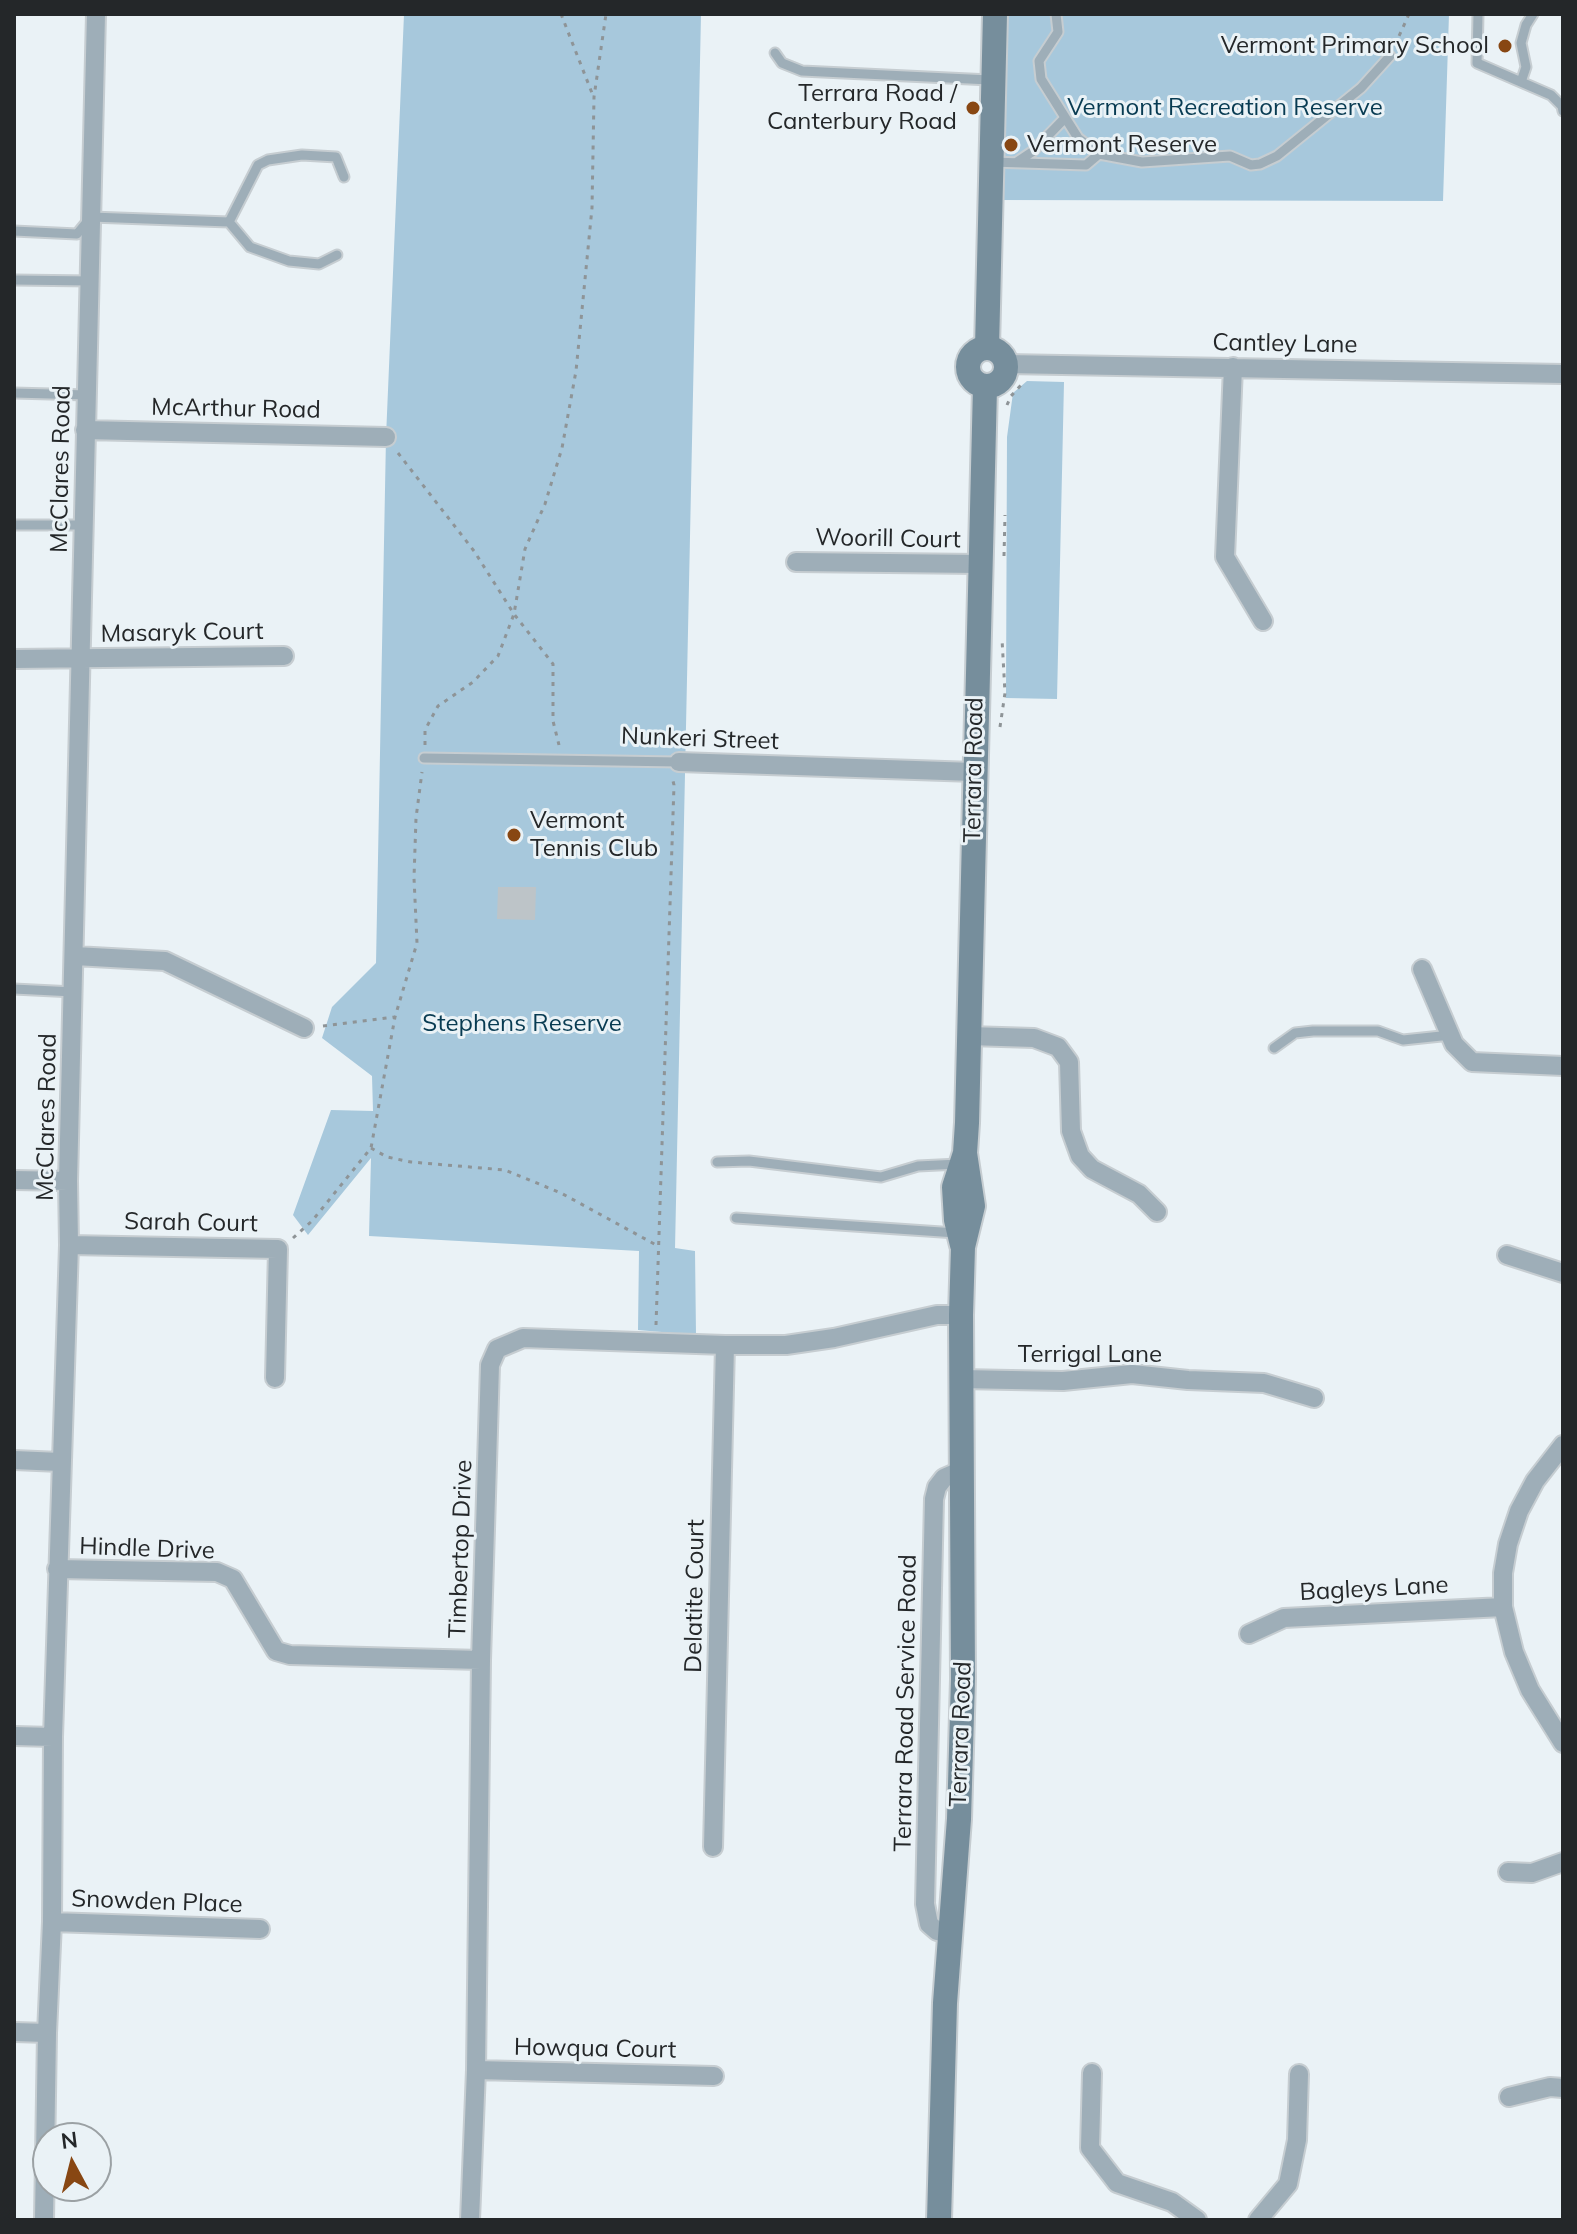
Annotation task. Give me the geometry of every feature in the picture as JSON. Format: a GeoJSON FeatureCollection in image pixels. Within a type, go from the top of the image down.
{"type":"FeatureCollection","features":[{"type":"Feature","properties":{"kind":"main road"},"geometry":{"type":"LineString","coordinates":[[987,348],[995,14]]}},
{"type":"Feature","properties":{"kind":"main road"},"geometry":{"type":"LineString","coordinates":[[987,348],[997,351],[1006,364],[1002,380],[985,387],[973,381],[967,364],[973,353],[987,348]]}},
{"type":"Feature","properties":{"kind":"main road","name":"Terrara Road"},"geometry":{"type":"LineString","coordinates":[[939,2220],[945,2003],[959,1819],[963,1679],[961,1315],[963,1238],[973,1206],[964,1161],[985,387]]}},
{"type":"Feature","properties":{"kind":"street","name":"McClares Road"},"geometry":{"type":"LineString","coordinates":[[44,2220],[96,14]]}},
{"type":"Feature","properties":{"kind":"street","name":"Cantley Lane"},"geometry":{"type":"LineString","coordinates":[[1006,364],[1563,374]]}},
{"type":"Feature","properties":{"kind":"street"},"geometry":{"type":"LineString","coordinates":[[1233,367],[1225,557],[1263,621]]}},
{"type":"Feature","properties":{"kind":"street","name":"McArthur Road"},"geometry":{"type":"LineString","coordinates":[[85,430],[386,437]]}},
{"type":"Feature","properties":{"kind":"street","name":"Woorill Court"},"geometry":{"type":"LineString","coordinates":[[796,562],[979,564]]}},
{"type":"Feature","properties":{"kind":"street","name":"Masaryk Court"},"geometry":{"type":"LineString","coordinates":[[14,659],[284,656]]}},
{"type":"Feature","properties":{"kind":"street","name":"Nunkeri Street"},"geometry":{"type":"LineString","coordinates":[[674,762],[974,772]]}},
{"type":"Feature","properties":{"kind":"street"},"geometry":{"type":"LineString","coordinates":[[75,956],[165,961],[304,1028]]}},
{"type":"Feature","properties":{"kind":"street"},"geometry":{"type":"LineString","coordinates":[[1422,969],[1454,1044],[1472,1062],[1563,1066]]}},
{"type":"Feature","properties":{"kind":"street"},"geometry":{"type":"LineString","coordinates":[[969,1036],[1034,1038],[1058,1047],[1069,1062],[1071,1131],[1080,1156],[1092,1169],[1139,1194],[1157,1212]]}},
{"type":"Feature","properties":{"kind":"street"},"geometry":{"type":"LineString","coordinates":[[14,1180],[68,1181]]}},
{"type":"Feature","properties":{"kind":"street","name":"Sarah Court"},"geometry":{"type":"LineString","coordinates":[[69,1245],[278,1249],[275,1378]]}},
{"type":"Feature","properties":{"kind":"street"},"geometry":{"type":"LineString","coordinates":[[1507,1255],[1563,1273]]}},
{"type":"Feature","properties":{"kind":"street","name":"Timbertop Drive"},"geometry":{"type":"LineString","coordinates":[[470,2220],[476,2070],[481,1660],[490,1365],[497,1349],[523,1338],[786,1345],[834,1338],[937,1315],[961,1315]]}},
{"type":"Feature","properties":{"kind":"street","name":"Delatite Court"},"geometry":{"type":"LineString","coordinates":[[713,1847],[725,1345]]}},
{"type":"Feature","properties":{"kind":"street","name":"Terrigal Lane"},"geometry":{"type":"LineString","coordinates":[[960,1379],[1063,1381],[1132,1374],[1264,1383],[1314,1398]]}},
{"type":"Feature","properties":{"kind":"street"},"geometry":{"type":"LineString","coordinates":[[1563,1445],[1535,1481],[1519,1511],[1508,1544],[1503,1573],[1503,1607],[1514,1652],[1530,1690],[1563,1743]]}},
{"type":"Feature","properties":{"kind":"street"},"geometry":{"type":"LineString","coordinates":[[14,1460],[60,1462]]}},
{"type":"Feature","properties":{"kind":"street","name":"Hindle Drive"},"geometry":{"type":"LineString","coordinates":[[57,1569],[217,1572],[233,1579],[276,1651],[290,1655],[481,1660]]}},
{"type":"Feature","properties":{"kind":"street","name":"Bagleys Lane"},"geometry":{"type":"LineString","coordinates":[[1249,1634],[1284,1618],[1503,1607]]}},
{"type":"Feature","properties":{"kind":"street"},"geometry":{"type":"LineString","coordinates":[[14,1736],[53,1737]]}},
{"type":"Feature","properties":{"kind":"street"},"geometry":{"type":"LineString","coordinates":[[1508,1872],[1532,1873],[1563,1862]]}},
{"type":"Feature","properties":{"kind":"street","name":"Snowden Place"},"geometry":{"type":"LineString","coordinates":[[52,1922],[260,1929]]}},
{"type":"Feature","properties":{"kind":"street"},"geometry":{"type":"LineString","coordinates":[[14,2032],[47,2033]]}},
{"type":"Feature","properties":{"kind":"street","name":"Howqua Court"},"geometry":{"type":"LineString","coordinates":[[476,2070],[714,2076]]}},
{"type":"Feature","properties":{"kind":"street"},"geometry":{"type":"LineString","coordinates":[[1092,2073],[1090,2148],[1117,2183],[1172,2202],[1197,2220]]}},
{"type":"Feature","properties":{"kind":"street"},"geometry":{"type":"LineString","coordinates":[[1258,2220],[1288,2184],[1297,2140],[1299,2074]]}},
{"type":"Feature","properties":{"kind":"street"},"geometry":{"type":"LineString","coordinates":[[1509,2097],[1550,2087],[1563,2088]]}},
{"type":"Feature","properties":{"kind":"lane"},"geometry":{"type":"LineString","coordinates":[[1056,14],[1058,32],[1039,61],[1041,79],[1078,138],[1099,154],[1142,162],[1230,156],[1251,165],[1260,164],[1286,150],[1361,88],[1390,56]]}},
{"type":"Feature","properties":{"kind":"lane"},"geometry":{"type":"LineString","coordinates":[[1478,14],[1477,63],[1551,95],[1563,111]]}},
{"type":"Feature","properties":{"kind":"lane"},"geometry":{"type":"LineString","coordinates":[[1521,82],[1526,67],[1521,43],[1533,14]]}},
{"type":"Feature","properties":{"kind":"lane"},"geometry":{"type":"LineString","coordinates":[[775,53],[782,63],[802,71],[994,80]]}},
{"type":"Feature","properties":{"kind":"lane"},"geometry":{"type":"LineString","coordinates":[[1017,162],[1032,152],[1065,118]]}},
{"type":"Feature","properties":{"kind":"lane"},"geometry":{"type":"LineString","coordinates":[[992,162],[1086,165],[1099,154]]}},
{"type":"Feature","properties":{"kind":"lane"},"geometry":{"type":"LineString","coordinates":[[229,222],[258,165],[268,160],[302,155],[336,157],[344,177]]}},
{"type":"Feature","properties":{"kind":"lane"},"geometry":{"type":"LineString","coordinates":[[14,231],[77,234],[91,217],[229,222],[250,247],[289,261],[319,264],[337,255]]}},
{"type":"Feature","properties":{"kind":"lane"},"geometry":{"type":"LineString","coordinates":[[14,280],[91,281]]}},
{"type":"Feature","properties":{"kind":"lane"},"geometry":{"type":"LineString","coordinates":[[14,393],[87,395]]}},
{"type":"Feature","properties":{"kind":"lane"},"geometry":{"type":"LineString","coordinates":[[14,525],[84,525]]}},
{"type":"Feature","properties":{"kind":"lane","name":"Nunkeri Street"},"geometry":{"type":"LineString","coordinates":[[424,758],[674,762]]}},
{"type":"Feature","properties":{"kind":"lane"},"geometry":{"type":"LineString","coordinates":[[14,989],[74,992]]}},
{"type":"Feature","properties":{"kind":"lane"},"geometry":{"type":"LineString","coordinates":[[1274,1048],[1295,1033],[1313,1031],[1378,1031],[1403,1040],[1451,1035]]}},
{"type":"Feature","properties":{"kind":"lane"},"geometry":{"type":"LineString","coordinates":[[717,1162],[749,1161],[881,1177],[918,1166],[964,1161]]}},
{"type":"Feature","properties":{"kind":"lane"},"geometry":{"type":"LineString","coordinates":[[736,1218],[963,1238]]}},
{"type":"Feature","properties":{"kind":"path"},"geometry":{"type":"LineString","coordinates":[[561,14],[594,97]]}},
{"type":"Feature","properties":{"kind":"path"},"geometry":{"type":"LineString","coordinates":[[278,1249],[312,1221],[371,1148],[395,1017],[417,943],[414,878],[416,818],[425,730],[438,706],[473,682],[498,656],[514,614],[525,549],[545,504],[562,448],[576,371],[592,208],[594,97],[606,14]]}},
{"type":"Feature","properties":{"kind":"path"},"geometry":{"type":"LineString","coordinates":[[1390,56],[1409,14]]}},
{"type":"Feature","properties":{"kind":"path"},"geometry":{"type":"LineString","coordinates":[[386,437],[474,551],[514,614],[553,664],[553,721],[559,747],[567,760]]}},
{"type":"Feature","properties":{"kind":"path"},"geometry":{"type":"LineString","coordinates":[[655,1341],[674,762]]}},
{"type":"Feature","properties":{"kind":"path"},"geometry":{"type":"LineString","coordinates":[[304,1028],[395,1017]]}},
{"type":"Feature","properties":{"kind":"path"},"geometry":{"type":"LineString","coordinates":[[371,1148],[387,1157],[411,1162],[505,1170],[561,1193],[658,1246]]}},
{"type":"Feature","properties":{"kind":"green space","name":"Stephens Reserve"},"geometry":{"type":"Polygon","coordinates":[[[404,14],[701,14],[675,1248],[695,1251],[696,1335],[638,1330],[639,1251],[369,1236],[371,1158],[308,1235],[293,1215],[331,1110],[373,1111],[372,1076],[322,1038],[332,1007],[376,963],[386,437],[404,14]]]}},
{"type":"Feature","properties":{"kind":"green space","name":"Vermont Recreation Reserve"},"geometry":{"type":"Polygon","coordinates":[[[1006,14],[1449,14],[1443,201],[1000,200],[1006,14]]]}},
{"type":"Feature","properties":{"kind":"green space"},"geometry":{"type":"Polygon","coordinates":[[[1027,381],[1064,382],[1057,699],[1006,698],[1007,437],[1013,393],[1027,381]]]}},
{"type":"Feature","properties":{"kind":"building"},"geometry":{"type":"Polygon","coordinates":[[[498,887],[536,887],[535,920],[497,919],[498,887]]]}},
{"type":"Feature","properties":{"kind":"place","name":"Vermont Primary School"},"geometry":{"type":"Point","coordinates":[1505,46]}},
{"type":"Feature","properties":{"kind":"place","name":"Terrara Road / Canterbury Road"},"geometry":{"type":"Point","coordinates":[973,108]}},
{"type":"Feature","properties":{"kind":"place","name":"Vermont Reserve"},"geometry":{"type":"Point","coordinates":[1011,145]}},
{"type":"Feature","properties":{"kind":"place","name":"Vermont Tennis Club"},"geometry":{"type":"Point","coordinates":[514,835]}}]}
